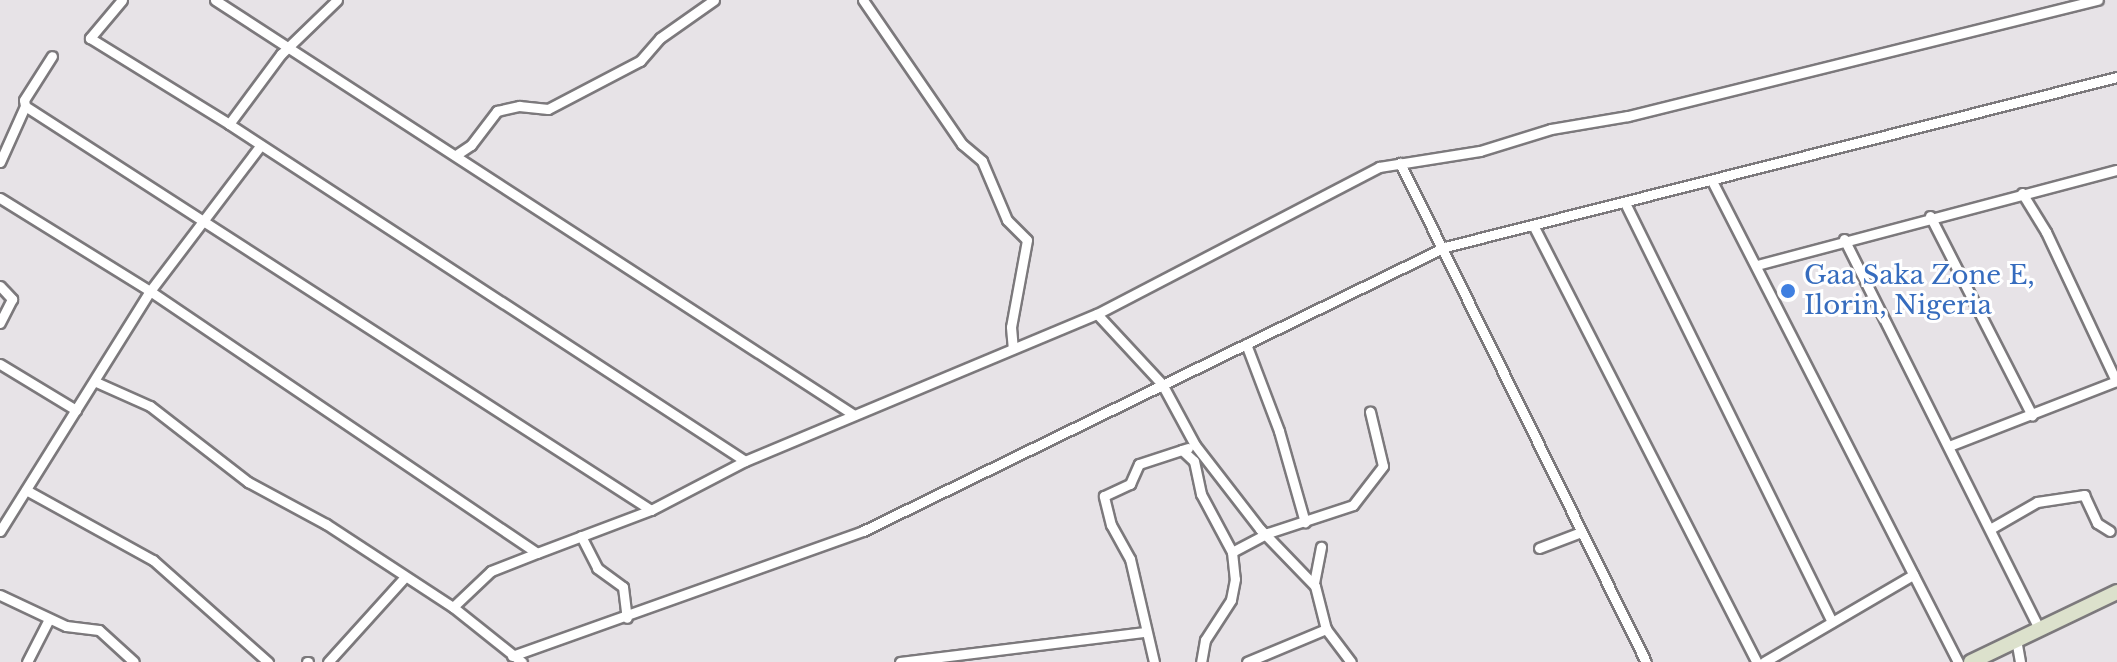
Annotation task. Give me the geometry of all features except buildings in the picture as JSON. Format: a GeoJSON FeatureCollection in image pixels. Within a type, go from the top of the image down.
{"type":"FeatureCollection","features":[{"type":"Feature","properties":{"kind":"street"},"geometry":{"type":"LineString","coordinates":[[122,0],[90,38],[229,124],[745,461]]}},
{"type":"Feature","properties":{"kind":"street"},"geometry":{"type":"LineString","coordinates":[[215,0],[854,415]]}},
{"type":"Feature","properties":{"kind":"street"},"geometry":{"type":"LineString","coordinates":[[229,124],[289,47],[337,0]]}},
{"type":"Feature","properties":{"kind":"street"},"geometry":{"type":"LineString","coordinates":[[456,155],[471,145],[497,111],[519,106],[548,109],[640,61],[660,38],[714,0]]}},
{"type":"Feature","properties":{"kind":"street"},"geometry":{"type":"LineString","coordinates":[[863,0],[962,144],[982,161],[1007,220],[1027,240],[1011,327],[1013,348]]}},
{"type":"Feature","properties":{"kind":"street"},"geometry":{"type":"LineString","coordinates":[[453,607],[491,571],[651,510],[745,461],[1097,314],[1379,167],[1628,116],[2098,0]]}},
{"type":"Feature","properties":{"kind":"street"},"geometry":{"type":"LineString","coordinates":[[0,162],[25,106],[24,100],[52,56]]}},
{"type":"Feature","properties":{"kind":"street"},"geometry":{"type":"LineString","coordinates":[[96,382],[150,406],[248,482],[326,524],[403,579],[453,607],[516,659],[863,531],[1445,247],[2117,77]]}},
{"type":"Feature","properties":{"kind":"street"},"geometry":{"type":"LineString","coordinates":[[25,106],[651,510]]}},
{"type":"Feature","properties":{"kind":"street"},"geometry":{"type":"LineString","coordinates":[[0,531],[26,490],[33,470],[96,382],[150,291],[200,219],[261,145]]}},
{"type":"Feature","properties":{"kind":"street"},"geometry":{"type":"LineString","coordinates":[[1400,163],[1445,247],[1646,662]]}},
{"type":"Feature","properties":{"kind":"street"},"geometry":{"type":"LineString","coordinates":[[1757,265],[1930,216],[2117,170]]}},
{"type":"Feature","properties":{"kind":"street"},"geometry":{"type":"LineString","coordinates":[[1712,181],[1958,662]]}},
{"type":"Feature","properties":{"kind":"street"},"geometry":{"type":"LineString","coordinates":[[1949,446],[2117,381],[2046,232],[2022,193]]}},
{"type":"Feature","properties":{"kind":"street"},"geometry":{"type":"LineString","coordinates":[[0,198],[150,291],[537,553]]}},
{"type":"Feature","properties":{"kind":"street"},"geometry":{"type":"LineString","coordinates":[[1625,203],[1832,622]]}},
{"type":"Feature","properties":{"kind":"street"},"geometry":{"type":"LineString","coordinates":[[1930,216],[2032,415]]}},
{"type":"Feature","properties":{"kind":"street"},"geometry":{"type":"LineString","coordinates":[[1533,225],[1757,662]]}},
{"type":"Feature","properties":{"kind":"street"},"geometry":{"type":"LineString","coordinates":[[1844,239],[2039,628]]}},
{"type":"Feature","properties":{"kind":"street"},"geometry":{"type":"LineString","coordinates":[[0,286],[12,299],[0,323]]}},
{"type":"Feature","properties":{"kind":"street"},"geometry":{"type":"LineString","coordinates":[[1097,314],[1162,384],[1195,445],[1315,586]]}},
{"type":"Feature","properties":{"kind":"street"},"geometry":{"type":"LineString","coordinates":[[1246,344],[1279,431],[1305,522]]}},
{"type":"Feature","properties":{"kind":"street"},"geometry":{"type":"LineString","coordinates":[[0,364],[76,410]]}},
{"type":"Feature","properties":{"kind":"street"},"geometry":{"type":"LineString","coordinates":[[1232,552],[1268,533],[1350,508],[1381,471],[1384,458],[1370,412]]}},
{"type":"Feature","properties":{"kind":"street"},"geometry":{"type":"LineString","coordinates":[[1154,662],[1130,559],[1111,525],[1104,496],[1130,484],[1139,464],[1195,445]]}},
{"type":"Feature","properties":{"kind":"street"},"geometry":{"type":"LineString","coordinates":[[1182,450],[1194,461],[1201,494],[1232,552],[1233,593],[1205,640],[1201,662]]}},
{"type":"Feature","properties":{"kind":"street"},"geometry":{"type":"LineString","coordinates":[[26,490],[65,516],[153,560],[268,662]]}},
{"type":"Feature","properties":{"kind":"street"},"geometry":{"type":"LineString","coordinates":[[1990,529],[2037,502],[2084,495],[2097,523],[2110,531]]}},
{"type":"Feature","properties":{"kind":"street"},"geometry":{"type":"LineString","coordinates":[[1539,548],[1581,532]]}},
{"type":"Feature","properties":{"kind":"street"},"geometry":{"type":"LineString","coordinates":[[581,536],[597,568],[623,587],[627,618]]}},
{"type":"Feature","properties":{"kind":"street"},"geometry":{"type":"LineString","coordinates":[[1321,547],[1315,586],[1326,629],[1351,662]]}},
{"type":"Feature","properties":{"kind":"street"},"geometry":{"type":"LineString","coordinates":[[1764,662],[1913,575]]}},
{"type":"Feature","properties":{"kind":"street"},"geometry":{"type":"LineString","coordinates":[[328,662],[403,579]]}},
{"type":"Feature","properties":{"kind":"street"},"geometry":{"type":"LineString","coordinates":[[1971,662],[1988,658],[2016,639],[2117,592]]}},
{"type":"Feature","properties":{"kind":"street"},"geometry":{"type":"LineString","coordinates":[[0,595],[82,631],[99,630],[134,662]]}},
{"type":"Feature","properties":{"kind":"street"},"geometry":{"type":"LineString","coordinates":[[27,662],[49,619]]}},
{"type":"Feature","properties":{"kind":"street"},"geometry":{"type":"LineString","coordinates":[[1247,662],[1326,629]]}},
{"type":"Feature","properties":{"kind":"street"},"geometry":{"type":"LineString","coordinates":[[900,662],[1145,632]]}},
{"type":"Feature","properties":{"kind":"street"},"geometry":{"type":"LineString","coordinates":[[2016,639],[2020,662]]}},
{"type":"Feature","properties":{"kind":"street"},"geometry":{"type":"LineString","coordinates":[[997,651],[997,662]]}},
{"type":"Feature","properties":{"kind":"place","name":"Gaa Saka Zone E, Ilorin, Nigeria"},"geometry":{"type":"Point","coordinates":[1788,291]}}]}
